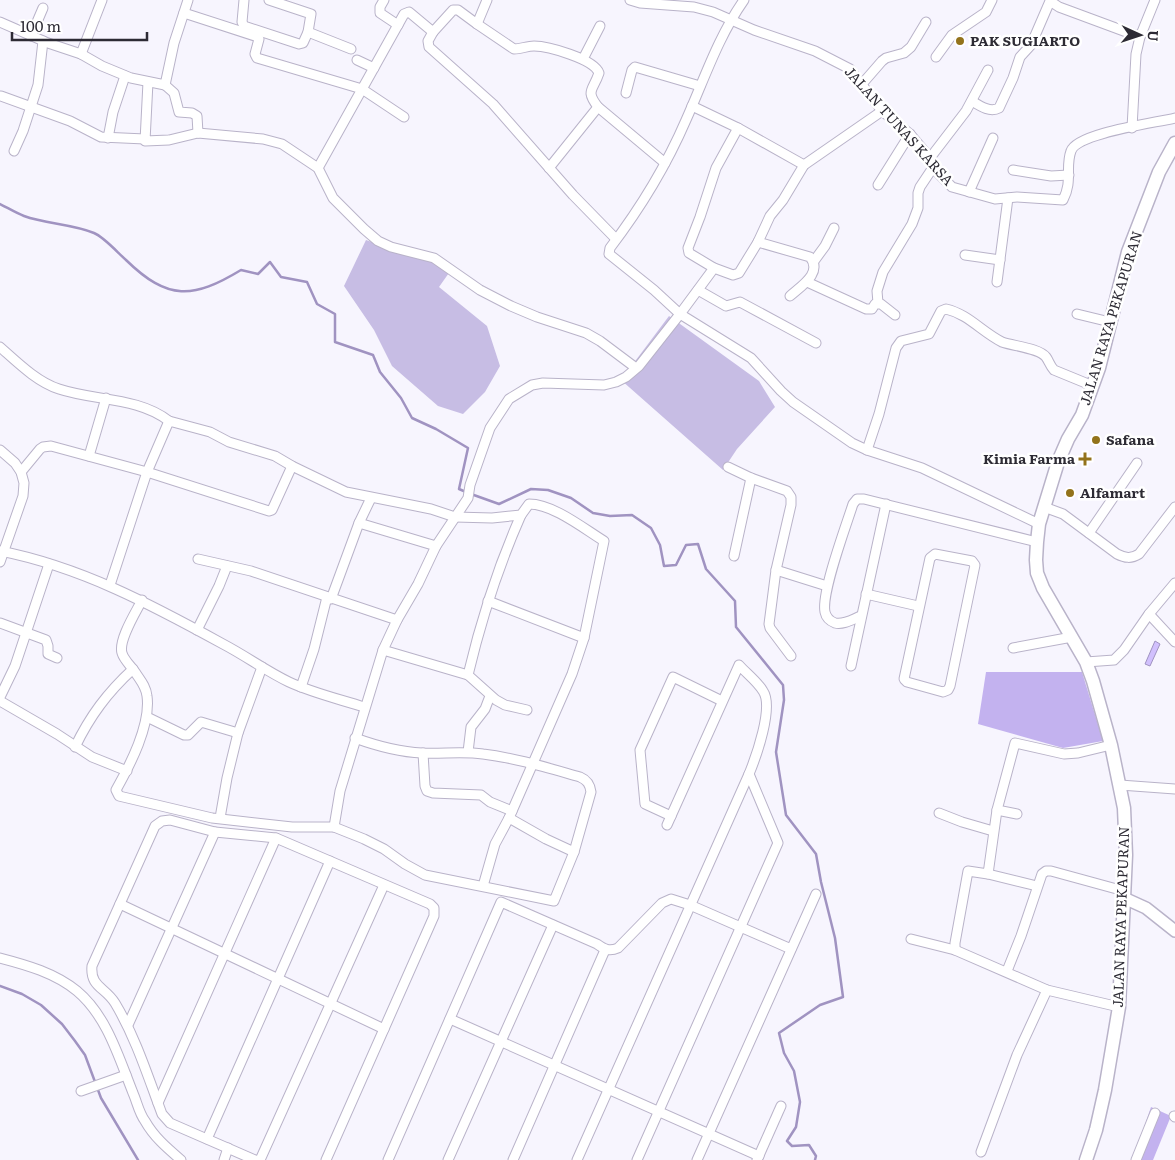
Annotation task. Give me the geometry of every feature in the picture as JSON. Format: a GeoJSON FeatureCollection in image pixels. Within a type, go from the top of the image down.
{"type":"FeatureCollection","features":[{"type":"Feature","properties":{"kind":"main road","name":"JALAN RAYA PEKAPURAN"},"geometry":{"type":"LineString","coordinates":[[1086,1160],[1096,1130],[1105,1090],[1119,1007],[1125,828],[1120,785],[1111,745],[1086,662],[1043,588],[1037,573],[1036,542],[1039,524],[1058,462],[1068,438],[1082,414],[1093,386],[1128,252],[1159,172],[1175,143]]}},
{"type":"Feature","properties":{"kind":"street"},"geometry":{"type":"LineString","coordinates":[[81,54],[102,0]]}},
{"type":"Feature","properties":{"kind":"street"},"geometry":{"type":"LineString","coordinates":[[165,85],[174,43],[188,0]]}},
{"type":"Feature","properties":{"kind":"street"},"geometry":{"type":"LineString","coordinates":[[244,0],[242,22],[244,26],[299,44],[303,43],[308,32],[311,14],[291,3],[270,0]]}},
{"type":"Feature","properties":{"kind":"street"},"geometry":{"type":"LineString","coordinates":[[384,0],[380,7],[380,13],[398,25]]}},
{"type":"Feature","properties":{"kind":"street"},"geometry":{"type":"LineString","coordinates":[[478,24],[488,0]]}},
{"type":"Feature","properties":{"kind":"street","name":"JALAN TUNAS KARSA"},"geometry":{"type":"LineString","coordinates":[[630,0],[640,3],[668,2],[713,12],[754,30],[827,56],[850,69],[882,111],[910,134],[932,162],[937,172],[952,186],[995,199],[1063,200],[1068,186],[1070,155],[1072,148],[1078,142],[1097,134],[1175,118]]}},
{"type":"Feature","properties":{"kind":"street"},"geometry":{"type":"LineString","coordinates":[[744,0],[731,19],[665,163],[610,248],[610,256],[654,290],[680,314],[751,358],[793,402],[852,443],[867,450],[922,468],[1039,524]]}},
{"type":"Feature","properties":{"kind":"street"},"geometry":{"type":"LineString","coordinates":[[936,57],[958,29],[986,12],[992,0]]}},
{"type":"Feature","properties":{"kind":"street"},"geometry":{"type":"LineString","coordinates":[[972,101],[991,110],[999,108],[1013,78],[1020,57],[1030,45],[1050,0],[1060,8],[1140,37]]}},
{"type":"Feature","properties":{"kind":"street"},"geometry":{"type":"LineString","coordinates":[[1132,128],[1136,54],[1140,37],[1155,0]]}},
{"type":"Feature","properties":{"kind":"street"},"geometry":{"type":"LineString","coordinates":[[31,36],[43,8]]}},
{"type":"Feature","properties":{"kind":"street"},"geometry":{"type":"LineString","coordinates":[[616,239],[573,195],[493,104],[429,47],[428,41],[433,32],[453,10],[458,10],[514,49],[537,46],[583,59],[598,70],[598,76],[590,95],[598,107],[665,163]]}},
{"type":"Feature","properties":{"kind":"street"},"geometry":{"type":"LineString","coordinates":[[318,168],[404,14],[409,12],[433,32]]}},
{"type":"Feature","properties":{"kind":"street"},"geometry":{"type":"LineString","coordinates":[[184,13],[258,36],[255,54],[260,60],[362,89],[404,116]]}},
{"type":"Feature","properties":{"kind":"street"},"geometry":{"type":"LineString","coordinates":[[0,22],[43,41],[81,54],[125,76],[165,85],[174,94],[179,112],[192,113],[197,116],[198,133]]}},
{"type":"Feature","properties":{"kind":"street"},"geometry":{"type":"LineString","coordinates":[[862,84],[882,61],[904,53],[911,47],[926,22]]}},
{"type":"Feature","properties":{"kind":"street"},"geometry":{"type":"LineString","coordinates":[[583,59],[600,26]]}},
{"type":"Feature","properties":{"kind":"street"},"geometry":{"type":"LineString","coordinates":[[308,32],[350,49]]}},
{"type":"Feature","properties":{"kind":"street"},"geometry":{"type":"LineString","coordinates":[[14,151],[23,131],[40,78],[43,41]]}},
{"type":"Feature","properties":{"kind":"street"},"geometry":{"type":"LineString","coordinates":[[357,60],[374,68]]}},
{"type":"Feature","properties":{"kind":"street"},"geometry":{"type":"LineString","coordinates":[[626,93],[635,67],[700,86]]}},
{"type":"Feature","properties":{"kind":"street"},"geometry":{"type":"LineString","coordinates":[[807,282],[866,309],[872,309],[878,303],[877,291],[883,272],[912,224],[918,208],[920,187],[932,162],[966,111],[988,70]]}},
{"type":"Feature","properties":{"kind":"street"},"geometry":{"type":"LineString","coordinates":[[108,138],[113,112],[125,76]]}},
{"type":"Feature","properties":{"kind":"street"},"geometry":{"type":"LineString","coordinates":[[145,140],[148,82]]}},
{"type":"Feature","properties":{"kind":"street"},"geometry":{"type":"LineString","coordinates":[[1,96],[70,121],[95,135],[108,138],[145,140],[148,142],[169,140],[198,133],[263,139],[282,144],[318,168],[333,198],[364,229],[378,240],[391,247],[434,258],[480,290],[496,298],[537,317],[586,333],[636,368]]}},
{"type":"Feature","properties":{"kind":"street"},"geometry":{"type":"LineString","coordinates":[[692,106],[738,128],[804,165]]}},
{"type":"Feature","properties":{"kind":"street"},"geometry":{"type":"LineString","coordinates":[[549,168],[598,107]]}},
{"type":"Feature","properties":{"kind":"street"},"geometry":{"type":"LineString","coordinates":[[738,128],[716,168],[688,248],[689,253],[714,268],[736,275],[758,242],[770,216],[783,200],[804,165],[882,111]]}},
{"type":"Feature","properties":{"kind":"street"},"geometry":{"type":"LineString","coordinates":[[878,185],[910,134]]}},
{"type":"Feature","properties":{"kind":"street"},"geometry":{"type":"LineString","coordinates":[[969,192],[993,138]]}},
{"type":"Feature","properties":{"kind":"street"},"geometry":{"type":"LineString","coordinates":[[1013,170],[1051,176],[1069,175]]}},
{"type":"Feature","properties":{"kind":"street"},"geometry":{"type":"LineString","coordinates":[[997,282],[1008,198]]}},
{"type":"Feature","properties":{"kind":"street"},"geometry":{"type":"LineString","coordinates":[[814,261],[825,246],[834,228]]}},
{"type":"Feature","properties":{"kind":"street"},"geometry":{"type":"LineString","coordinates":[[758,242],[810,257],[814,261],[815,268],[807,282],[790,296]]}},
{"type":"Feature","properties":{"kind":"street"},"geometry":{"type":"LineString","coordinates":[[965,255],[1000,260]]}},
{"type":"Feature","properties":{"kind":"street"},"geometry":{"type":"LineString","coordinates":[[334,827],[340,791],[364,707],[383,650],[436,546],[468,498],[470,485],[490,428],[509,399],[532,385],[543,383],[604,385],[626,377],[636,368],[680,314],[714,268]]}},
{"type":"Feature","properties":{"kind":"street"},"geometry":{"type":"LineString","coordinates":[[698,290],[726,306],[740,302],[816,343]]}},
{"type":"Feature","properties":{"kind":"street"},"geometry":{"type":"LineString","coordinates":[[878,303],[895,315]]}},
{"type":"Feature","properties":{"kind":"street"},"geometry":{"type":"LineString","coordinates":[[867,450],[879,414],[896,348],[901,341],[929,334],[941,311],[946,309],[961,314],[1002,341],[1039,353],[1046,357],[1049,365],[1054,370],[1093,386]]}},
{"type":"Feature","properties":{"kind":"street"},"geometry":{"type":"LineString","coordinates":[[1077,314],[1110,322]]}},
{"type":"Feature","properties":{"kind":"street"},"geometry":{"type":"LineString","coordinates":[[0,347],[47,384],[68,392],[106,398],[150,410],[169,420],[210,432],[229,442],[275,456],[346,492],[432,509],[456,518],[492,518],[521,515]]}},
{"type":"Feature","properties":{"kind":"street"},"geometry":{"type":"LineString","coordinates":[[89,456],[106,398]]}},
{"type":"Feature","properties":{"kind":"street"},"geometry":{"type":"LineString","coordinates":[[110,585],[147,472],[169,420]]}},
{"type":"Feature","properties":{"kind":"street"},"geometry":{"type":"LineString","coordinates":[[22,472],[43,447],[50,446],[147,472],[205,492],[270,511],[278,499],[292,466]]}},
{"type":"Feature","properties":{"kind":"street"},"geometry":{"type":"LineString","coordinates":[[0,450],[22,472],[24,483],[23,496],[2,551],[0,562]]}},
{"type":"Feature","properties":{"kind":"street"},"geometry":{"type":"LineString","coordinates":[[1089,533],[1138,463]]}},
{"type":"Feature","properties":{"kind":"street"},"geometry":{"type":"LineString","coordinates":[[728,467],[786,491],[791,497],[791,505],[776,570],[769,619],[770,628],[791,656]]}},
{"type":"Feature","properties":{"kind":"street"},"geometry":{"type":"LineString","coordinates":[[734,556],[751,478]]}},
{"type":"Feature","properties":{"kind":"street"},"geometry":{"type":"LineString","coordinates":[[301,687],[329,598],[371,498]]}},
{"type":"Feature","properties":{"kind":"street"},"geometry":{"type":"LineString","coordinates":[[861,616],[843,623],[835,623],[829,620],[824,610],[827,586],[853,504],[857,499],[886,504],[1036,542]]}},
{"type":"Feature","properties":{"kind":"street"},"geometry":{"type":"LineString","coordinates":[[468,675],[488,601],[521,515],[529,504],[537,504],[549,508],[604,541],[584,638],[572,674],[495,844],[483,886]]}},
{"type":"Feature","properties":{"kind":"street"},"geometry":{"type":"LineString","coordinates":[[852,666],[886,504]]}},
{"type":"Feature","properties":{"kind":"street"},"geometry":{"type":"LineString","coordinates":[[1044,507],[1063,514],[1125,558],[1134,557],[1139,554],[1175,507]]}},
{"type":"Feature","properties":{"kind":"street"},"geometry":{"type":"LineString","coordinates":[[359,523],[436,546]]}},
{"type":"Feature","properties":{"kind":"street"},"geometry":{"type":"LineString","coordinates":[[2,551],[49,564],[110,585],[142,600],[301,687],[364,707]]}},
{"type":"Feature","properties":{"kind":"street"},"geometry":{"type":"LineString","coordinates":[[932,554],[972,561],[974,563],[975,569],[950,686],[948,690],[943,692],[907,682],[904,679],[918,606],[932,554]]}},
{"type":"Feature","properties":{"kind":"street"},"geometry":{"type":"LineString","coordinates":[[198,559],[251,571],[397,620]]}},
{"type":"Feature","properties":{"kind":"street"},"geometry":{"type":"LineString","coordinates":[[0,697],[15,666],[49,564]]}},
{"type":"Feature","properties":{"kind":"street"},"geometry":{"type":"LineString","coordinates":[[197,630],[227,566]]}},
{"type":"Feature","properties":{"kind":"street"},"geometry":{"type":"LineString","coordinates":[[776,570],[827,586]]}},
{"type":"Feature","properties":{"kind":"street"},"geometry":{"type":"LineString","coordinates":[[1086,662],[1114,660],[1124,650],[1149,614],[1175,583]]}},
{"type":"Feature","properties":{"kind":"street"},"geometry":{"type":"LineString","coordinates":[[866,594],[918,606]]}},
{"type":"Feature","properties":{"kind":"street"},"geometry":{"type":"LineString","coordinates":[[142,600],[121,648],[124,659],[144,685],[147,694],[147,717],[127,771],[116,790],[119,796],[203,817],[292,827],[334,827],[371,842],[425,875],[554,901],[574,852],[590,792],[590,787],[586,780],[532,764],[484,754],[468,752],[423,753],[393,749],[355,738]]}},
{"type":"Feature","properties":{"kind":"street"},"geometry":{"type":"LineString","coordinates":[[488,601],[584,638]]}},
{"type":"Feature","properties":{"kind":"street"},"geometry":{"type":"LineString","coordinates":[[1149,614],[1175,642]]}},
{"type":"Feature","properties":{"kind":"street"},"geometry":{"type":"LineString","coordinates":[[0,623],[46,640],[48,654],[57,658]]}},
{"type":"Feature","properties":{"kind":"street"},"geometry":{"type":"LineString","coordinates":[[1013,648],[1072,637]]}},
{"type":"Feature","properties":{"kind":"street"},"geometry":{"type":"LineString","coordinates":[[383,650],[468,675],[490,696],[506,705],[527,710]]}},
{"type":"Feature","properties":{"kind":"street"},"geometry":{"type":"LineString","coordinates":[[577,1160],[758,750],[767,705],[764,692],[739,665],[667,825]]}},
{"type":"Feature","properties":{"kind":"street"},"geometry":{"type":"LineString","coordinates":[[220,818],[238,733],[262,667]]}},
{"type":"Feature","properties":{"kind":"street"},"geometry":{"type":"LineString","coordinates":[[75,747],[87,723],[99,706],[111,690],[133,669]]}},
{"type":"Feature","properties":{"kind":"street"},"geometry":{"type":"LineString","coordinates":[[671,816],[645,804],[640,750],[673,677],[722,701]]}},
{"type":"Feature","properties":{"kind":"street"},"geometry":{"type":"LineString","coordinates":[[468,752],[472,727],[485,709],[490,696]]}},
{"type":"Feature","properties":{"kind":"street"},"geometry":{"type":"LineString","coordinates":[[0,701],[57,734],[92,758],[127,771]]}},
{"type":"Feature","properties":{"kind":"street"},"geometry":{"type":"LineString","coordinates":[[147,717],[184,735],[188,735],[201,722],[238,733]]}},
{"type":"Feature","properties":{"kind":"street"},"geometry":{"type":"LineString","coordinates":[[988,874],[997,810],[1015,743],[1064,754],[1078,753],[1111,745]]}},
{"type":"Feature","properties":{"kind":"street"},"geometry":{"type":"LineString","coordinates":[[423,753],[427,791],[433,793],[481,795],[546,839],[574,852]]}},
{"type":"Feature","properties":{"kind":"street"},"geometry":{"type":"LineString","coordinates":[[637,1160],[778,843],[749,774]]}},
{"type":"Feature","properties":{"kind":"street"},"geometry":{"type":"LineString","coordinates":[[1120,785],[1175,789]]}},
{"type":"Feature","properties":{"kind":"street"},"geometry":{"type":"LineString","coordinates":[[997,810],[1017,814]]}},
{"type":"Feature","properties":{"kind":"street"},"geometry":{"type":"LineString","coordinates":[[939,813],[993,831]]}},
{"type":"Feature","properties":{"kind":"street"},"geometry":{"type":"LineString","coordinates":[[255,1160],[237,1156],[228,1148],[170,1123],[162,1114],[128,1025],[112,998],[94,982],[91,974],[92,966],[155,826],[162,821],[170,820],[215,832],[276,838],[430,904],[434,908],[434,916],[326,1160]]}},
{"type":"Feature","properties":{"kind":"street"},"geometry":{"type":"LineString","coordinates":[[128,1025],[215,832]]}},
{"type":"Feature","properties":{"kind":"street"},"geometry":{"type":"LineString","coordinates":[[158,1103],[276,838]]}},
{"type":"Feature","properties":{"kind":"street"},"geometry":{"type":"LineString","coordinates":[[207,1139],[330,861]]}},
{"type":"Feature","properties":{"kind":"street"},"geometry":{"type":"LineString","coordinates":[[955,950],[968,871],[1037,886]]}},
{"type":"Feature","properties":{"kind":"street"},"geometry":{"type":"LineString","coordinates":[[1006,972],[1021,936],[1037,886],[1042,874],[1046,871],[1124,894],[1146,908],[1175,931]]}},
{"type":"Feature","properties":{"kind":"street"},"geometry":{"type":"LineString","coordinates":[[260,1160],[384,884]]}},
{"type":"Feature","properties":{"kind":"street"},"geometry":{"type":"LineString","coordinates":[[697,1160],[816,894]]}},
{"type":"Feature","properties":{"kind":"street"},"geometry":{"type":"LineString","coordinates":[[388,1160],[501,902],[597,944],[605,950],[618,948],[662,903],[670,899],[690,905],[791,949]]}},
{"type":"Feature","properties":{"kind":"street"},"geometry":{"type":"LineString","coordinates":[[120,904],[384,1029]]}},
{"type":"Feature","properties":{"kind":"street"},"geometry":{"type":"LineString","coordinates":[[448,1160],[553,925]]}},
{"type":"Feature","properties":{"kind":"street"},"geometry":{"type":"LineString","coordinates":[[912,939],[955,950],[1047,990],[1119,1007]]}},
{"type":"Feature","properties":{"kind":"street"},"geometry":{"type":"LineString","coordinates":[[513,1160],[605,950]]}},
{"type":"Feature","properties":{"kind":"street"},"geometry":{"type":"LineString","coordinates":[[0,958],[27,965],[54,976],[77,991],[93,1008],[106,1028],[144,1120],[160,1143],[181,1160]]}},
{"type":"Feature","properties":{"kind":"street"},"geometry":{"type":"LineString","coordinates":[[982,1152],[1016,1055],[1047,990]]}},
{"type":"Feature","properties":{"kind":"street"},"geometry":{"type":"LineString","coordinates":[[450,1019],[709,1134],[758,1158],[781,1106]]}},
{"type":"Feature","properties":{"kind":"street"},"geometry":{"type":"LineString","coordinates":[[81,1091],[126,1074]]}},
{"type":"Feature","properties":{"kind":"street"},"geometry":{"type":"LineString","coordinates":[[1136,1160],[1155,1113]]}},
{"type":"Feature","properties":{"kind":"street"},"geometry":{"type":"LineString","coordinates":[[224,1160],[228,1148]]}},
{"type":"Feature","properties":{"kind":"shaded area"},"geometry":{"type":"Polygon","coordinates":[[[366,240],[404,253],[425,256],[451,270],[439,287],[487,326],[500,366],[485,392],[463,414],[438,406],[392,366],[374,330],[344,286],[366,240]]]}},
{"type":"Feature","properties":{"kind":"shaded area"},"geometry":{"type":"Polygon","coordinates":[[[669,316],[759,381],[775,407],[737,449],[723,470],[621,380],[669,316]]]}},
{"type":"Feature","properties":{"kind":"shaded area"},"geometry":{"type":"Polygon","coordinates":[[[1155,641],[1160,644],[1150,666],[1145,664],[1155,641]]]}},
{"type":"Feature","properties":{"kind":"shaded area"},"geometry":{"type":"Polygon","coordinates":[[[986,672],[1082,672],[1103,741],[1063,748],[978,724],[986,672]]]}},
{"type":"Feature","properties":{"kind":"shaded area"},"geometry":{"type":"Polygon","coordinates":[[[1151,1107],[1171,1116],[1153,1160],[1133,1160],[1151,1107]]]}},
{"type":"Feature","properties":{"kind":"waterway"},"geometry":{"type":"LineString","coordinates":[[0,204],[32,219],[77,228],[98,235],[141,273],[168,289],[181,291],[195,290],[224,280],[241,270],[258,274],[270,262],[281,277],[307,282],[317,304],[335,314],[335,342],[373,355],[380,372],[401,398],[412,418],[436,429],[468,448],[459,489],[466,492]]}},
{"type":"Feature","properties":{"kind":"waterway"},"geometry":{"type":"LineString","coordinates":[[471,494],[499,504],[531,489],[548,490],[571,498],[593,513],[610,516],[632,515],[651,528],[660,545],[664,566],[676,565],[686,545],[698,544],[706,569],[735,601],[736,627],[783,685],[784,700],[776,752],[786,815],[816,854],[835,938],[843,997],[820,1005],[779,1033],[784,1053],[794,1071],[800,1102],[796,1127],[787,1141],[792,1146],[809,1145],[816,1156],[815,1160]]}},
{"type":"Feature","properties":{"kind":"waterway"},"geometry":{"type":"LineString","coordinates":[[0,986],[22,994],[41,1005],[62,1024],[85,1055],[101,1098],[138,1160]]}},
{"type":"Feature","properties":{"kind":"place","name":"PAK SUGIARTO"},"geometry":{"type":"Point","coordinates":[960,41]}},
{"type":"Feature","properties":{"kind":"place","name":"Safana"},"geometry":{"type":"Point","coordinates":[1096,440]}},
{"type":"Feature","properties":{"kind":"place","name":"Kimia Farma"},"geometry":{"type":"Point","coordinates":[1085,459]}},
{"type":"Feature","properties":{"kind":"place","name":"Alfamart"},"geometry":{"type":"Point","coordinates":[1070,493]}}]}
